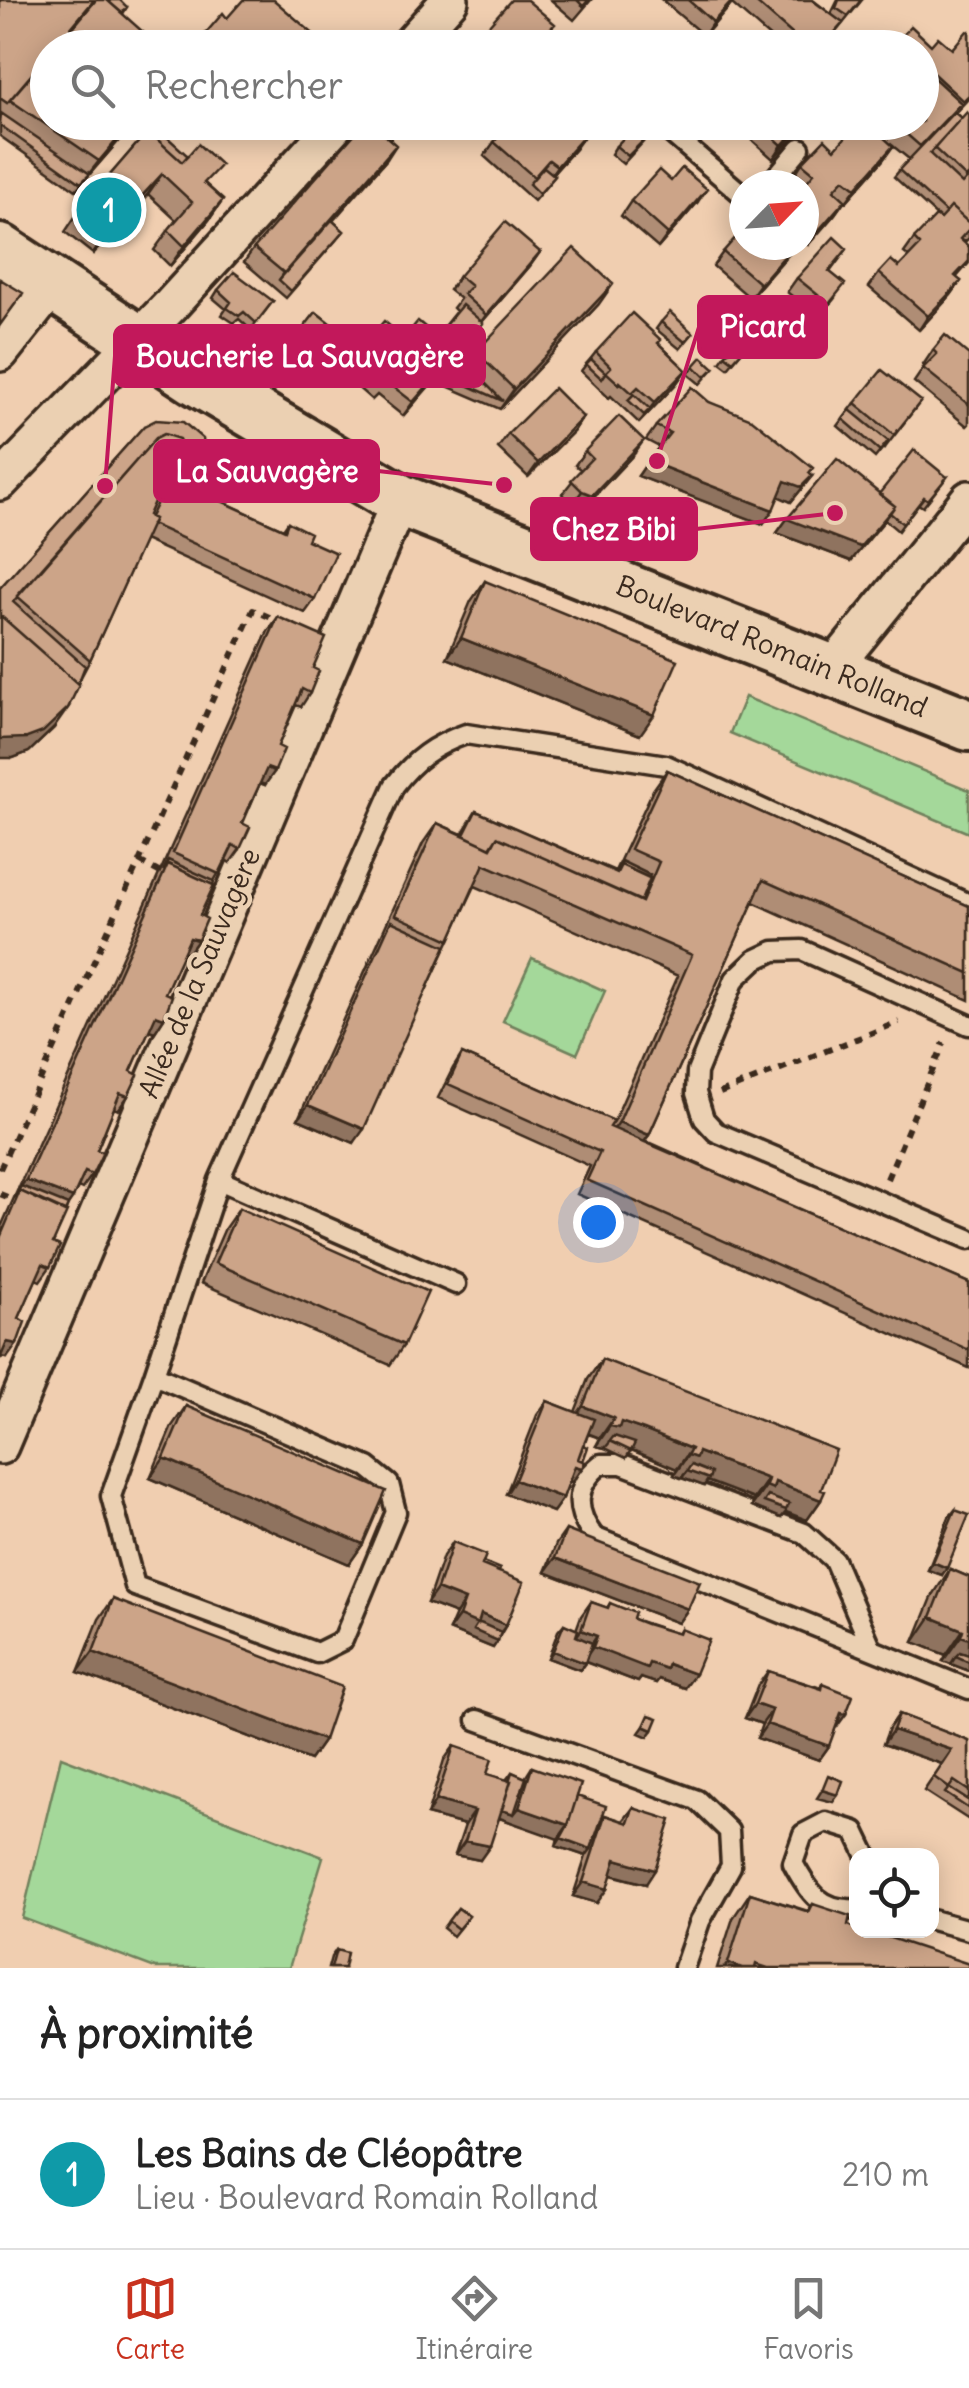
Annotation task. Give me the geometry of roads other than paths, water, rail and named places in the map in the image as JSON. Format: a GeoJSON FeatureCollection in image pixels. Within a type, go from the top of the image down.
{"type":"FeatureCollection","features":[{"type":"Feature","properties":{"kind":"main road","name":"Boulevard Romain Rolland"},"geometry":{"type":"LineString","coordinates":[[0,250],[136,341],[400,500],[969,725]]}},
{"type":"Feature","properties":{"kind":"street"},"geometry":{"type":"LineString","coordinates":[[422,30],[450,0]]}},
{"type":"Feature","properties":{"kind":"street"},"geometry":{"type":"LineString","coordinates":[[0,482],[321,140]]}},
{"type":"Feature","properties":{"kind":"street"},"geometry":{"type":"LineString","coordinates":[[0,353],[54,285]]}},
{"type":"Feature","properties":{"kind":"street"},"geometry":{"type":"LineString","coordinates":[[832,669],[969,499]]}},
{"type":"Feature","properties":{"kind":"street","name":"Allée de la Sauvagère"},"geometry":{"type":"LineString","coordinates":[[0,1446],[400,500]]}},
{"type":"Feature","properties":{"kind":"lane"},"geometry":{"type":"LineString","coordinates":[[679,140],[729,183]]}},
{"type":"Feature","properties":{"kind":"lane"},"geometry":{"type":"LineString","coordinates":[[782,170],[800,148]]}},
{"type":"Feature","properties":{"kind":"lane"},"geometry":{"type":"LineString","coordinates":[[154,1375],[368,1468],[389,1484],[396,1512],[343,1640],[317,1654],[135,1586],[111,1496],[219,1180],[394,786],[412,762],[438,744],[466,734],[666,765],[969,904]]}},
{"type":"Feature","properties":{"kind":"lane"},"geometry":{"type":"LineString","coordinates":[[961,1022],[802,950],[774,951],[754,960],[735,979],[697,1072],[704,1119],[716,1132],[969,1238]]}},
{"type":"Feature","properties":{"kind":"lane"},"geometry":{"type":"LineString","coordinates":[[219,1180],[456,1284]]}},
{"type":"Feature","properties":{"kind":"lane"},"geometry":{"type":"LineString","coordinates":[[872,1650],[834,1560],[804,1533],[622,1464],[601,1464],[590,1473],[577,1500],[581,1520],[594,1537],[872,1650],[969,1689]]}},
{"type":"Feature","properties":{"kind":"lane"},"geometry":{"type":"LineString","coordinates":[[477,1720],[697,1800],[730,1830],[732,1866],[700,1921],[684,1968]]}},
{"type":"Feature","properties":{"kind":"lane"},"geometry":{"type":"LineString","coordinates":[[849,1909],[839,1910],[809,1892],[792,1863],[803,1834],[826,1822],[855,1831],[863,1848]]}},
{"type":"Feature","properties":{"kind":"lane"},"geometry":{"type":"LineString","coordinates":[[939,1922],[969,1930]]}},
{"type":"Feature","properties":{"kind":"place","name":"Les Bains de Cléopâtre"},"geometry":{"type":"Point","coordinates":[109,210]}},
{"type":"Feature","properties":{"kind":"place","name":"Picard"},"geometry":{"type":"Point","coordinates":[657,461]}},
{"type":"Feature","properties":{"kind":"place","name":"La Sauvagère"},"geometry":{"type":"Point","coordinates":[504,485]}},
{"type":"Feature","properties":{"kind":"place","name":"Boucherie La Sauvagère"},"geometry":{"type":"Point","coordinates":[105,486]}},
{"type":"Feature","properties":{"kind":"place","name":"Chez Bibi"},"geometry":{"type":"Point","coordinates":[835,513]}}]}
